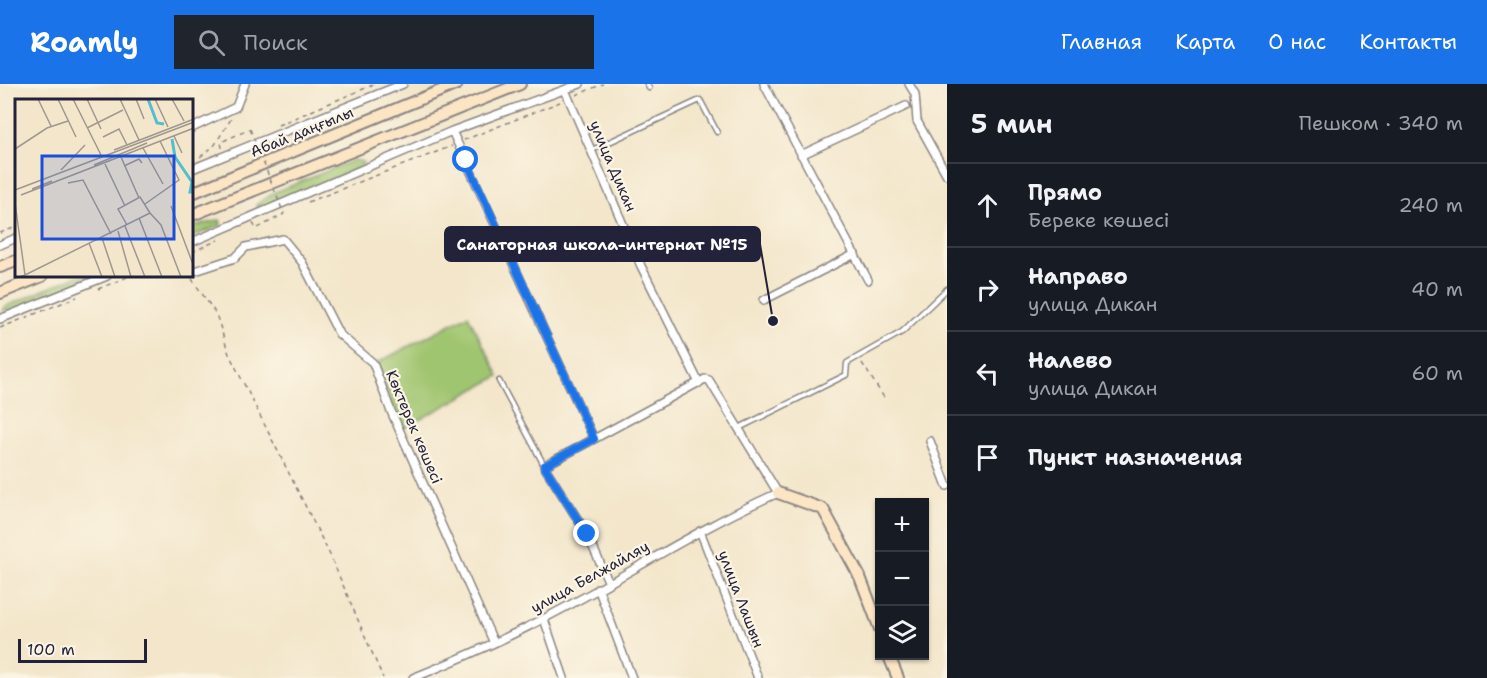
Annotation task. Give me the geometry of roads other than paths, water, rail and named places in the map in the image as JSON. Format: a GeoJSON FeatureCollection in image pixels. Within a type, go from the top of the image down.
{"type":"FeatureCollection","features":[{"type":"Feature","properties":{"kind":"main road","name":"Абай даңғылы"},"geometry":{"type":"LineString","coordinates":[[194,192],[457,84]]}},
{"type":"Feature","properties":{"kind":"main road"},"geometry":{"type":"LineString","coordinates":[[194,214],[519,84]]}},
{"type":"Feature","properties":{"kind":"main road"},"geometry":{"type":"LineString","coordinates":[[0,267],[15,261]]}},
{"type":"Feature","properties":{"kind":"main road"},"geometry":{"type":"LineString","coordinates":[[0,293],[37,278]]}},
{"type":"Feature","properties":{"kind":"main road"},"geometry":{"type":"LineString","coordinates":[[778,493],[823,509],[860,577],[875,618]]}},
{"type":"Feature","properties":{"kind":"main road"},"geometry":{"type":"LineString","coordinates":[[891,660],[898,678]]}},
{"type":"Feature","properties":{"kind":"street"},"geometry":{"type":"LineString","coordinates":[[194,127],[236,107],[245,84]]}},
{"type":"Feature","properties":{"kind":"street"},"geometry":{"type":"LineString","coordinates":[[194,168],[403,84]]}},
{"type":"Feature","properties":{"kind":"street"},"geometry":{"type":"LineString","coordinates":[[194,241],[452,131],[580,84]]}},
{"type":"Feature","properties":{"kind":"street"},"geometry":{"type":"LineString","coordinates":[[764,84],[868,279]]}},
{"type":"Feature","properties":{"kind":"street"},"geometry":{"type":"LineString","coordinates":[[909,84],[915,94],[917,121],[947,175]]}},
{"type":"Feature","properties":{"kind":"street","name":"улица Дикан"},"geometry":{"type":"LineString","coordinates":[[565,90],[641,266],[699,383]]}},
{"type":"Feature","properties":{"kind":"street"},"geometry":{"type":"LineString","coordinates":[[801,156],[906,106]]}},
{"type":"Feature","properties":{"kind":"street"},"geometry":{"type":"LineString","coordinates":[[452,131],[594,439]]}},
{"type":"Feature","properties":{"kind":"street"},"geometry":{"type":"LineString","coordinates":[[0,245],[15,238]]}},
{"type":"Feature","properties":{"kind":"street","name":"Көктерек көшесі"},"geometry":{"type":"LineString","coordinates":[[194,271],[235,258],[246,248],[283,239],[302,262],[339,334],[373,363],[390,409],[494,643]]}},
{"type":"Feature","properties":{"kind":"street"},"geometry":{"type":"LineString","coordinates":[[764,300],[855,254]]}},
{"type":"Feature","properties":{"kind":"street"},"geometry":{"type":"LineString","coordinates":[[0,318],[102,278]]}},
{"type":"Feature","properties":{"kind":"street"},"geometry":{"type":"LineString","coordinates":[[609,582],[587,534],[544,466],[705,379],[711,382],[778,493]]}},
{"type":"Feature","properties":{"kind":"street"},"geometry":{"type":"LineString","coordinates":[[930,441],[947,486]]}},
{"type":"Feature","properties":{"kind":"street","name":"улица Белжайляу"},"geometry":{"type":"LineString","coordinates":[[413,678],[544,619],[700,531],[778,493]]}},
{"type":"Feature","properties":{"kind":"street","name":"улица Лашын"},"geometry":{"type":"LineString","coordinates":[[700,531],[758,678]]}},
{"type":"Feature","properties":{"kind":"street"},"geometry":{"type":"LineString","coordinates":[[598,588],[632,678]]}},
{"type":"Feature","properties":{"kind":"street"},"geometry":{"type":"LineString","coordinates":[[544,619],[564,678]]}},
{"type":"Feature","properties":{"kind":"street"},"geometry":{"type":"LineString","coordinates":[[434,669],[436,678]]}},
{"type":"Feature","properties":{"kind":"lane"},"geometry":{"type":"LineString","coordinates":[[591,150],[700,100],[717,132]]}},
{"type":"Feature","properties":{"kind":"lane"},"geometry":{"type":"LineString","coordinates":[[739,428],[846,375],[847,363],[902,332],[947,289]]}},
{"type":"Feature","properties":{"kind":"lane"},"geometry":{"type":"LineString","coordinates":[[499,381],[544,466]]}},
{"type":"Feature","properties":{"kind":"place","name":"Санаторная школа-интернат №15"},"geometry":{"type":"Point","coordinates":[773,321]}}]}
